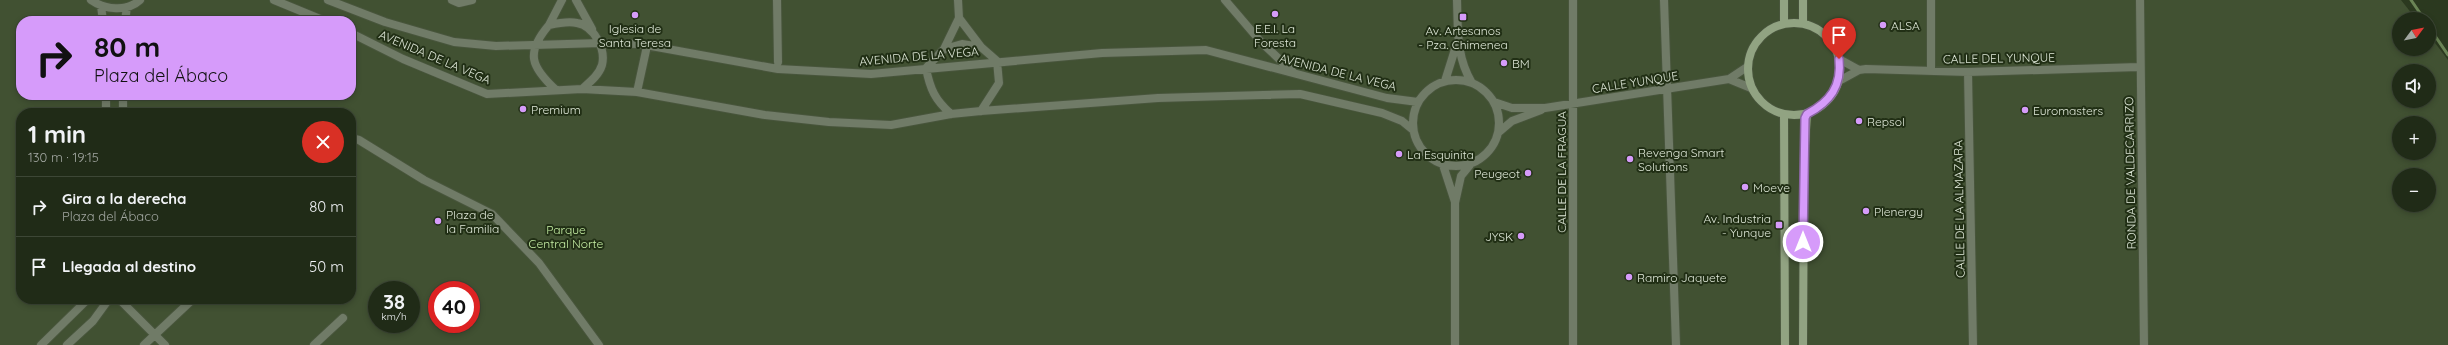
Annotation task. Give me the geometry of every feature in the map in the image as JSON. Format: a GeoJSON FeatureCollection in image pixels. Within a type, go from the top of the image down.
{"type":"FeatureCollection","features":[{"type":"Feature","properties":{"kind":"street"},"geometry":{"type":"LineString","coordinates":[[91,0],[101,6],[114,9],[127,7],[140,0]]}},
{"type":"Feature","properties":{"kind":"street"},"geometry":{"type":"LineString","coordinates":[[274,0],[313,16]]}},
{"type":"Feature","properties":{"kind":"street","name":"AVENIDA DE LA VEGA"},"geometry":{"type":"LineString","coordinates":[[328,0],[385,22],[454,42],[496,46],[601,43],[647,46],[778,69],[870,74],[997,61],[1102,53],[1206,50],[1387,98],[1418,102]]}},
{"type":"Feature","properties":{"kind":"street"},"geometry":{"type":"LineString","coordinates":[[452,0],[459,3],[472,0]]}},
{"type":"Feature","properties":{"kind":"street"},"geometry":{"type":"LineString","coordinates":[[556,90],[541,76],[533,62],[535,44],[550,25],[562,0]]}},
{"type":"Feature","properties":{"kind":"street"},"geometry":{"type":"LineString","coordinates":[[576,0],[578,7],[601,43],[602,64],[595,77],[582,89]]}},
{"type":"Feature","properties":{"kind":"street"},"geometry":{"type":"LineString","coordinates":[[778,0],[778,62]]}},
{"type":"Feature","properties":{"kind":"street"},"geometry":{"type":"LineString","coordinates":[[951,114],[939,103],[930,89],[926,68],[944,49],[959,18],[958,0]]}},
{"type":"Feature","properties":{"kind":"street"},"geometry":{"type":"LineString","coordinates":[[1225,0],[1261,42],[1296,75]]}},
{"type":"Feature","properties":{"kind":"street"},"geometry":{"type":"LineString","coordinates":[[1458,0],[1458,38],[1463,68],[1472,82]]}},
{"type":"Feature","properties":{"kind":"street","name":"CALLE DE LA FRAGUA"},"geometry":{"type":"LineString","coordinates":[[1573,0],[1573,345]]}},
{"type":"Feature","properties":{"kind":"street"},"geometry":{"type":"LineString","coordinates":[[1664,0],[1676,345]]}},
{"type":"Feature","properties":{"kind":"street"},"geometry":{"type":"LineString","coordinates":[[1784,0],[1784,23]]}},
{"type":"Feature","properties":{"kind":"street"},"geometry":{"type":"LineString","coordinates":[[1803,0],[1804,23]]}},
{"type":"Feature","properties":{"kind":"street"},"geometry":{"type":"LineString","coordinates":[[1931,71],[1932,0]]}},
{"type":"Feature","properties":{"kind":"street","name":"RONDA DE VALDECARRIZO"},"geometry":{"type":"LineString","coordinates":[[2140,0],[2139,67],[2144,345]]}},
{"type":"Feature","properties":{"kind":"street"},"geometry":{"type":"LineString","coordinates":[[101,6],[102,16]]}},
{"type":"Feature","properties":{"kind":"street"},"geometry":{"type":"LineString","coordinates":[[126,16],[127,7]]}},
{"type":"Feature","properties":{"kind":"street"},"geometry":{"type":"LineString","coordinates":[[959,18],[981,47],[997,61],[999,83],[991,98],[981,111]]}},
{"type":"Feature","properties":{"kind":"street"},"geometry":{"type":"LineString","coordinates":[[550,25],[578,23],[587,28],[601,43]]}},
{"type":"Feature","properties":{"kind":"street"},"geometry":{"type":"LineString","coordinates":[[1784,23],[1804,23],[1816,28],[1827,36],[1835,47],[1839,59],[1839,81],[1832,95],[1821,107],[1807,114],[1784,114],[1770,109],[1759,100],[1751,88],[1747,67],[1750,52],[1758,39],[1770,29],[1784,23]]}},
{"type":"Feature","properties":{"kind":"street","name":"AVENIDA DE LA VEGA"},"geometry":{"type":"LineString","coordinates":[[356,35],[487,94],[582,89],[637,92],[765,115],[829,122],[891,125],[951,114],[981,111],[1158,98],[1300,94],[1382,113],[1402,121],[1413,130]]}},
{"type":"Feature","properties":{"kind":"street"},"geometry":{"type":"LineString","coordinates":[[1445,81],[1458,38]]}},
{"type":"Feature","properties":{"kind":"street"},"geometry":{"type":"LineString","coordinates":[[944,49],[962,44],[981,47]]}},
{"type":"Feature","properties":{"kind":"street"},"geometry":{"type":"LineString","coordinates":[[637,92],[647,46]]}},
{"type":"Feature","properties":{"kind":"street","name":"CALLE DEL YUNQUE"},"geometry":{"type":"LineString","coordinates":[[1839,59],[1859,70],[1968,72],[2139,67]]}},
{"type":"Feature","properties":{"kind":"street","name":"CALLE YUNQUE"},"geometry":{"type":"LineString","coordinates":[[1494,102],[1512,108],[1545,108],[1729,79],[1747,67]]}},
{"type":"Feature","properties":{"kind":"street","name":"CALLE DEL YUNQUE"},"geometry":{"type":"LineString","coordinates":[[1839,81],[1859,70]]}},
{"type":"Feature","properties":{"kind":"street","name":"CALLE DE LA ALMAZARA"},"geometry":{"type":"LineString","coordinates":[[1968,72],[1973,345]]}},
{"type":"Feature","properties":{"kind":"street"},"geometry":{"type":"LineString","coordinates":[[1729,79],[1751,88]]}},
{"type":"Feature","properties":{"kind":"street"},"geometry":{"type":"LineString","coordinates":[[1455,345],[1455,203],[1461,176],[1470,165],[1489,152],[1499,132],[1499,116],[1494,102],[1485,90],[1472,82],[1459,80],[1445,81],[1425,92],[1418,102],[1413,115],[1413,130],[1416,141],[1423,151],[1443,165],[1461,167],[1470,165]]}},
{"type":"Feature","properties":{"kind":"street","name":"CALLE YUNQUE"},"geometry":{"type":"LineString","coordinates":[[1499,132],[1512,121],[1545,108]]}},
{"type":"Feature","properties":{"kind":"street"},"geometry":{"type":"LineString","coordinates":[[1784,114],[1785,345]]}},
{"type":"Feature","properties":{"kind":"street"},"geometry":{"type":"LineString","coordinates":[[1803,345],[1804,161],[1807,114]]}},
{"type":"Feature","properties":{"kind":"street"},"geometry":{"type":"LineString","coordinates":[[356,139],[422,183],[492,214],[539,262],[599,345]]}},
{"type":"Feature","properties":{"kind":"street"},"geometry":{"type":"LineString","coordinates":[[1443,165],[1455,203]]}},
{"type":"Feature","properties":{"kind":"street"},"geometry":{"type":"LineString","coordinates":[[41,345],[83,304]]}},
{"type":"Feature","properties":{"kind":"street"},"geometry":{"type":"LineString","coordinates":[[67,345],[93,321],[105,304]]}},
{"type":"Feature","properties":{"kind":"street"},"geometry":{"type":"LineString","coordinates":[[124,304],[165,345]]}},
{"type":"Feature","properties":{"kind":"street"},"geometry":{"type":"LineString","coordinates":[[144,345],[188,304]]}},
{"type":"Feature","properties":{"kind":"street"},"geometry":{"type":"LineString","coordinates":[[314,345],[343,318]]}},
{"type":"Feature","properties":{"kind":"green space","name":"Parque Central Norte"},"geometry":{"type":"Polygon","coordinates":[[[0,0],[2401,0],[2410,12],[2392,12],[2392,56],[2436,56],[2436,44],[2448,60],[2448,345],[0,345],[0,0]]]}},
{"type":"Feature","properties":{"kind":"waterway"},"geometry":{"type":"LineString","coordinates":[[2411,0],[2419,12]]}},
{"type":"Feature","properties":{"kind":"waterway"},"geometry":{"type":"LineString","coordinates":[[2436,37],[2448,55]]}},
{"type":"Feature","properties":{"kind":"place","name":"E.E.I. La Foresta"},"geometry":{"type":"Point","coordinates":[1275,14]}},
{"type":"Feature","properties":{"kind":"place","name":"Iglesia de Santa Teresa"},"geometry":{"type":"Point","coordinates":[635,15]}},
{"type":"Feature","properties":{"kind":"place","name":"Av. Artesanos - Pza. Chimenea"},"geometry":{"type":"Point","coordinates":[1463,17]}},
{"type":"Feature","properties":{"kind":"place","name":"ALSA"},"geometry":{"type":"Point","coordinates":[1883,25]}},
{"type":"Feature","properties":{"kind":"place","name":"BM"},"geometry":{"type":"Point","coordinates":[1504,63]}},
{"type":"Feature","properties":{"kind":"place","name":"Premium"},"geometry":{"type":"Point","coordinates":[523,109]}},
{"type":"Feature","properties":{"kind":"place","name":"Euromasters"},"geometry":{"type":"Point","coordinates":[2025,110]}},
{"type":"Feature","properties":{"kind":"place","name":"Repsol"},"geometry":{"type":"Point","coordinates":[1859,121]}},
{"type":"Feature","properties":{"kind":"place","name":"La Esquinita"},"geometry":{"type":"Point","coordinates":[1399,154]}},
{"type":"Feature","properties":{"kind":"place","name":"Revenga Smart Solutions"},"geometry":{"type":"Point","coordinates":[1630,159]}},
{"type":"Feature","properties":{"kind":"place","name":"Peugeot"},"geometry":{"type":"Point","coordinates":[1528,173]}},
{"type":"Feature","properties":{"kind":"place","name":"Moeve"},"geometry":{"type":"Point","coordinates":[1745,187]}},
{"type":"Feature","properties":{"kind":"place","name":"Plenergy"},"geometry":{"type":"Point","coordinates":[1866,211]}},
{"type":"Feature","properties":{"kind":"place","name":"Plaza de la Familia"},"geometry":{"type":"Point","coordinates":[438,221]}},
{"type":"Feature","properties":{"kind":"place","name":"Av. Industria - Yunque"},"geometry":{"type":"Point","coordinates":[1779,225]}},
{"type":"Feature","properties":{"kind":"place","name":"JYSK"},"geometry":{"type":"Point","coordinates":[1521,236]}},
{"type":"Feature","properties":{"kind":"place","name":"Ramiro Jaquete"},"geometry":{"type":"Point","coordinates":[1629,277]}},
{"type":"Feature","properties":{"kind":"route"},"geometry":{"type":"LineString","coordinates":[[1803,242],[1805,118],[1807,114],[1821,107],[1832,95],[1839,81],[1839,59]]}}]}
